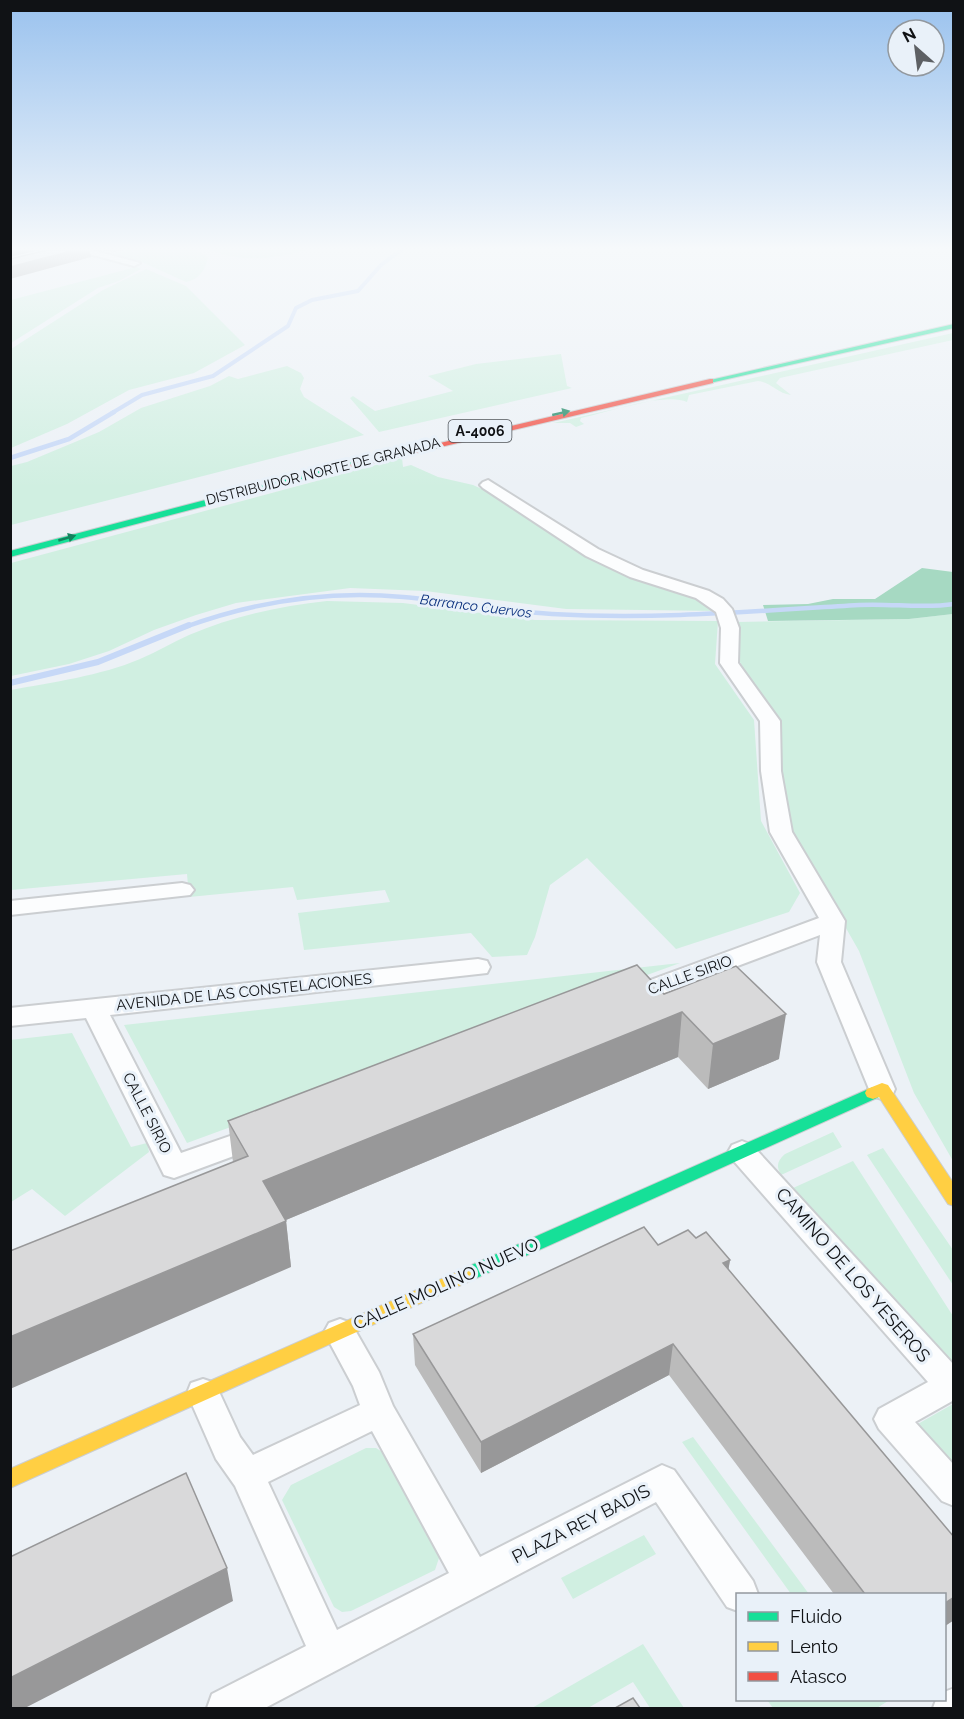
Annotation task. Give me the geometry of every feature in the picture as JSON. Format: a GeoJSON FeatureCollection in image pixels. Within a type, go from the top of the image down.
{"type":"FeatureCollection","features":[{"type":"Feature","properties":{"kind":"main road"},"geometry":{"type":"LineString","coordinates":[[562,401],[898,328]]}},
{"type":"Feature","properties":{"kind":"main road","name":"DISTRIBUIDOR NORTE DE GRANADA"},"geometry":{"type":"LineString","coordinates":[[10,554],[321,470],[444,440],[944,328]]}},
{"type":"Feature","properties":{"kind":"main road"},"geometry":{"type":"LineString","coordinates":[[882,1089],[954,1199]]}},
{"type":"Feature","properties":{"kind":"main road","name":"CALLE MOLINO NUEVO"},"geometry":{"type":"LineString","coordinates":[[10,1479],[882,1089]]}},
{"type":"Feature","properties":{"kind":"street"},"geometry":{"type":"LineString","coordinates":[[488,485],[573,543],[651,579],[710,598],[726,615],[730,643],[729,663],[770,721],[771,771],[781,832],[833,921],[830,962],[882,1089]]}},
{"type":"Feature","properties":{"kind":"street"},"geometry":{"type":"LineString","coordinates":[[10,908],[182,890]]}},
{"type":"Feature","properties":{"kind":"street","name":"CALLE SIRIO"},"geometry":{"type":"LineString","coordinates":[[612,1004],[833,921]]}},
{"type":"Feature","properties":{"kind":"street","name":"AVENIDA DE LAS CONSTELACIONES"},"geometry":{"type":"LineString","coordinates":[[10,1017],[478,967]]}},
{"type":"Feature","properties":{"kind":"street","name":"CALLE SIRIO"},"geometry":{"type":"LineString","coordinates":[[94,1009],[174,1167],[277,1129]]}},
{"type":"Feature","properties":{"kind":"street","name":"CAMINO DE LOS YESEROS"},"geometry":{"type":"LineString","coordinates":[[742,1152],[951,1385],[891,1419],[954,1490]]}},
{"type":"Feature","properties":{"kind":"street"},"geometry":{"type":"LineString","coordinates":[[340,1332],[368,1382],[379,1412],[473,1580]]}},
{"type":"Feature","properties":{"kind":"street"},"geometry":{"type":"LineString","coordinates":[[203,1393],[228,1448],[247,1475],[329,1654]]}},
{"type":"Feature","properties":{"kind":"street"},"geometry":{"type":"LineString","coordinates":[[247,1475],[379,1412]]}},
{"type":"Feature","properties":{"kind":"street","name":"PLAZA REY BADIS"},"geometry":{"type":"LineString","coordinates":[[226,1708],[662,1481],[739,1593]]}},
{"type":"Feature","properties":{"kind":"green space"},"geometry":{"type":"Polygon","coordinates":[[[11,328],[34,328],[11,343],[11,328]]]}},
{"type":"Feature","properties":{"kind":"green space"},"geometry":{"type":"Polygon","coordinates":[[[43,328],[228,328],[245,345],[194,373],[129,390],[67,424],[11,448],[11,349],[43,328]]]}},
{"type":"Feature","properties":{"kind":"green space"},"geometry":{"type":"Polygon","coordinates":[[[953,333],[953,340],[780,378],[776,383],[791,395],[758,381],[689,395],[687,402],[664,400],[644,403],[953,333]]]}},
{"type":"Feature","properties":{"kind":"green space"},"geometry":{"type":"Polygon","coordinates":[[[561,354],[567,386],[572,388],[379,432],[350,398],[353,396],[375,411],[453,391],[428,376],[476,364],[561,354]]]}},
{"type":"Feature","properties":{"kind":"green space"},"geometry":{"type":"Polygon","coordinates":[[[287,366],[301,373],[304,378],[300,389],[304,397],[364,435],[11,525],[11,466],[27,462],[99,432],[141,408],[210,386],[229,376],[238,379],[287,366]]]}},
{"type":"Feature","properties":{"kind":"green space"},"geometry":{"type":"Polygon","coordinates":[[[622,407],[581,418],[580,421],[584,424],[576,427],[570,423],[553,423],[622,407]]]}},
{"type":"Feature","properties":{"kind":"green space"},"geometry":{"type":"Polygon","coordinates":[[[402,458],[403,467],[411,465],[438,477],[473,485],[495,495],[599,563],[642,581],[693,595],[719,611],[566,609],[425,591],[350,588],[236,603],[154,630],[109,651],[69,664],[11,676],[11,563],[402,458]]]}},
{"type":"Feature","properties":{"kind":"green space"},"geometry":{"type":"Polygon","coordinates":[[[922,568],[953,572],[953,614],[909,619],[768,621],[763,605],[808,604],[833,599],[875,599],[922,568]]]}},
{"type":"Feature","properties":{"kind":"green space"},"geometry":{"type":"Polygon","coordinates":[[[327,601],[403,603],[535,620],[718,621],[715,664],[754,720],[761,821],[800,893],[789,912],[676,949],[587,858],[550,885],[535,937],[527,955],[492,957],[471,933],[304,950],[298,913],[390,902],[385,890],[297,900],[293,887],[189,897],[187,874],[11,890],[11,690],[76,678],[125,665],[189,635],[240,617],[327,601]]]}},
{"type":"Feature","properties":{"kind":"green space"},"geometry":{"type":"Polygon","coordinates":[[[953,614],[953,1161],[914,1093],[859,951],[785,821],[767,711],[737,657],[737,622],[909,619],[953,614]]]}},
{"type":"Feature","properties":{"kind":"green space"},"geometry":{"type":"Polygon","coordinates":[[[680,963],[187,1143],[124,1025],[680,963]]]}},
{"type":"Feature","properties":{"kind":"green space"},"geometry":{"type":"Polygon","coordinates":[[[72,1033],[131,1147],[147,1143],[149,1152],[65,1216],[32,1189],[11,1202],[10,1040],[72,1033]]]}},
{"type":"Feature","properties":{"kind":"green space"},"geometry":{"type":"Polygon","coordinates":[[[833,1132],[842,1147],[781,1175],[778,1164],[785,1154],[833,1132]]]}},
{"type":"Feature","properties":{"kind":"green space"},"geometry":{"type":"Polygon","coordinates":[[[883,1148],[953,1250],[953,1285],[867,1155],[883,1148]]]}},
{"type":"Feature","properties":{"kind":"green space"},"geometry":{"type":"Polygon","coordinates":[[[853,1161],[953,1316],[953,1368],[793,1188],[853,1161]]]}},
{"type":"Feature","properties":{"kind":"green space"},"geometry":{"type":"Polygon","coordinates":[[[953,1404],[953,1468],[916,1425],[953,1404]]]}},
{"type":"Feature","properties":{"kind":"green space"},"geometry":{"type":"Polygon","coordinates":[[[693,1437],[808,1593],[790,1593],[682,1442],[693,1437]]]}},
{"type":"Feature","properties":{"kind":"green space"},"geometry":{"type":"Polygon","coordinates":[[[366,1448],[376,1448],[384,1453],[440,1555],[435,1570],[351,1611],[342,1612],[334,1607],[282,1500],[291,1485],[366,1448]]]}},
{"type":"Feature","properties":{"kind":"green space"},"geometry":{"type":"Polygon","coordinates":[[[644,1535],[656,1554],[573,1599],[561,1578],[644,1535]]]}},
{"type":"Feature","properties":{"kind":"green space"},"geometry":{"type":"Polygon","coordinates":[[[643,1644],[684,1708],[650,1708],[633,1682],[588,1708],[532,1708],[643,1644]]]}},
{"type":"Feature","properties":{"kind":"green space"},"geometry":{"type":"Polygon","coordinates":[[[768,1701],[888,1701],[877,1708],[773,1708],[768,1701]]]}},
{"type":"Feature","properties":{"kind":"building"},"geometry":{"type":"Polygon","coordinates":[[[637,965],[664,994],[736,966],[786,1014],[713,1044],[682,1012],[263,1181],[286,1221],[10,1337],[10,1251],[248,1156],[228,1121],[637,965]]]}},
{"type":"Feature","properties":{"kind":"building"},"geometry":{"type":"Polygon","coordinates":[[[644,1227],[658,1245],[688,1230],[696,1238],[706,1232],[730,1260],[723,1263],[954,1537],[954,1597],[946,1602],[946,1593],[864,1593],[673,1344],[481,1442],[413,1334],[644,1227]]]}},
{"type":"Feature","properties":{"kind":"building"},"geometry":{"type":"Polygon","coordinates":[[[186,1473],[227,1568],[10,1678],[10,1557],[186,1473]]]}},
{"type":"Feature","properties":{"kind":"building"},"geometry":{"type":"Polygon","coordinates":[[[633,1698],[640,1708],[615,1708],[633,1698]]]}},
{"type":"Feature","properties":{"kind":"waterway"},"geometry":{"type":"LineString","coordinates":[[112,413],[142,395],[213,376],[285,328]]}},
{"type":"Feature","properties":{"kind":"waterway"},"geometry":{"type":"LineString","coordinates":[[10,458],[69,439],[114,412]]}},
{"type":"Feature","properties":{"kind":"waterway","name":"Barranco Cuervos"},"geometry":{"type":"LineString","coordinates":[[185,627],[265,605],[347,595],[403,597],[533,613],[590,616],[744,612],[859,605],[954,604]]}},
{"type":"Feature","properties":{"kind":"waterway","name":"Barranco Cuervos"},"geometry":{"type":"LineString","coordinates":[[10,683],[98,662],[189,625]]}},
{"type":"Feature","properties":{"kind":"traffic: fast"},"geometry":{"type":"LineString","coordinates":[[710,381],[944,328]]}},
{"type":"Feature","properties":{"kind":"traffic: fast"},"geometry":{"type":"LineString","coordinates":[[10,554],[351,465]]}},
{"type":"Feature","properties":{"kind":"traffic: fast"},"geometry":{"type":"LineString","coordinates":[[464,1276],[873,1093]]}},
{"type":"Feature","properties":{"kind":"traffic: slow"},"geometry":{"type":"LineString","coordinates":[[873,1093],[882,1089],[954,1199]]}},
{"type":"Feature","properties":{"kind":"traffic: slow"},"geometry":{"type":"LineString","coordinates":[[10,1479],[464,1276]]}},
{"type":"Feature","properties":{"kind":"traffic: jam"},"geometry":{"type":"LineString","coordinates":[[351,465],[710,381]]}}]}
